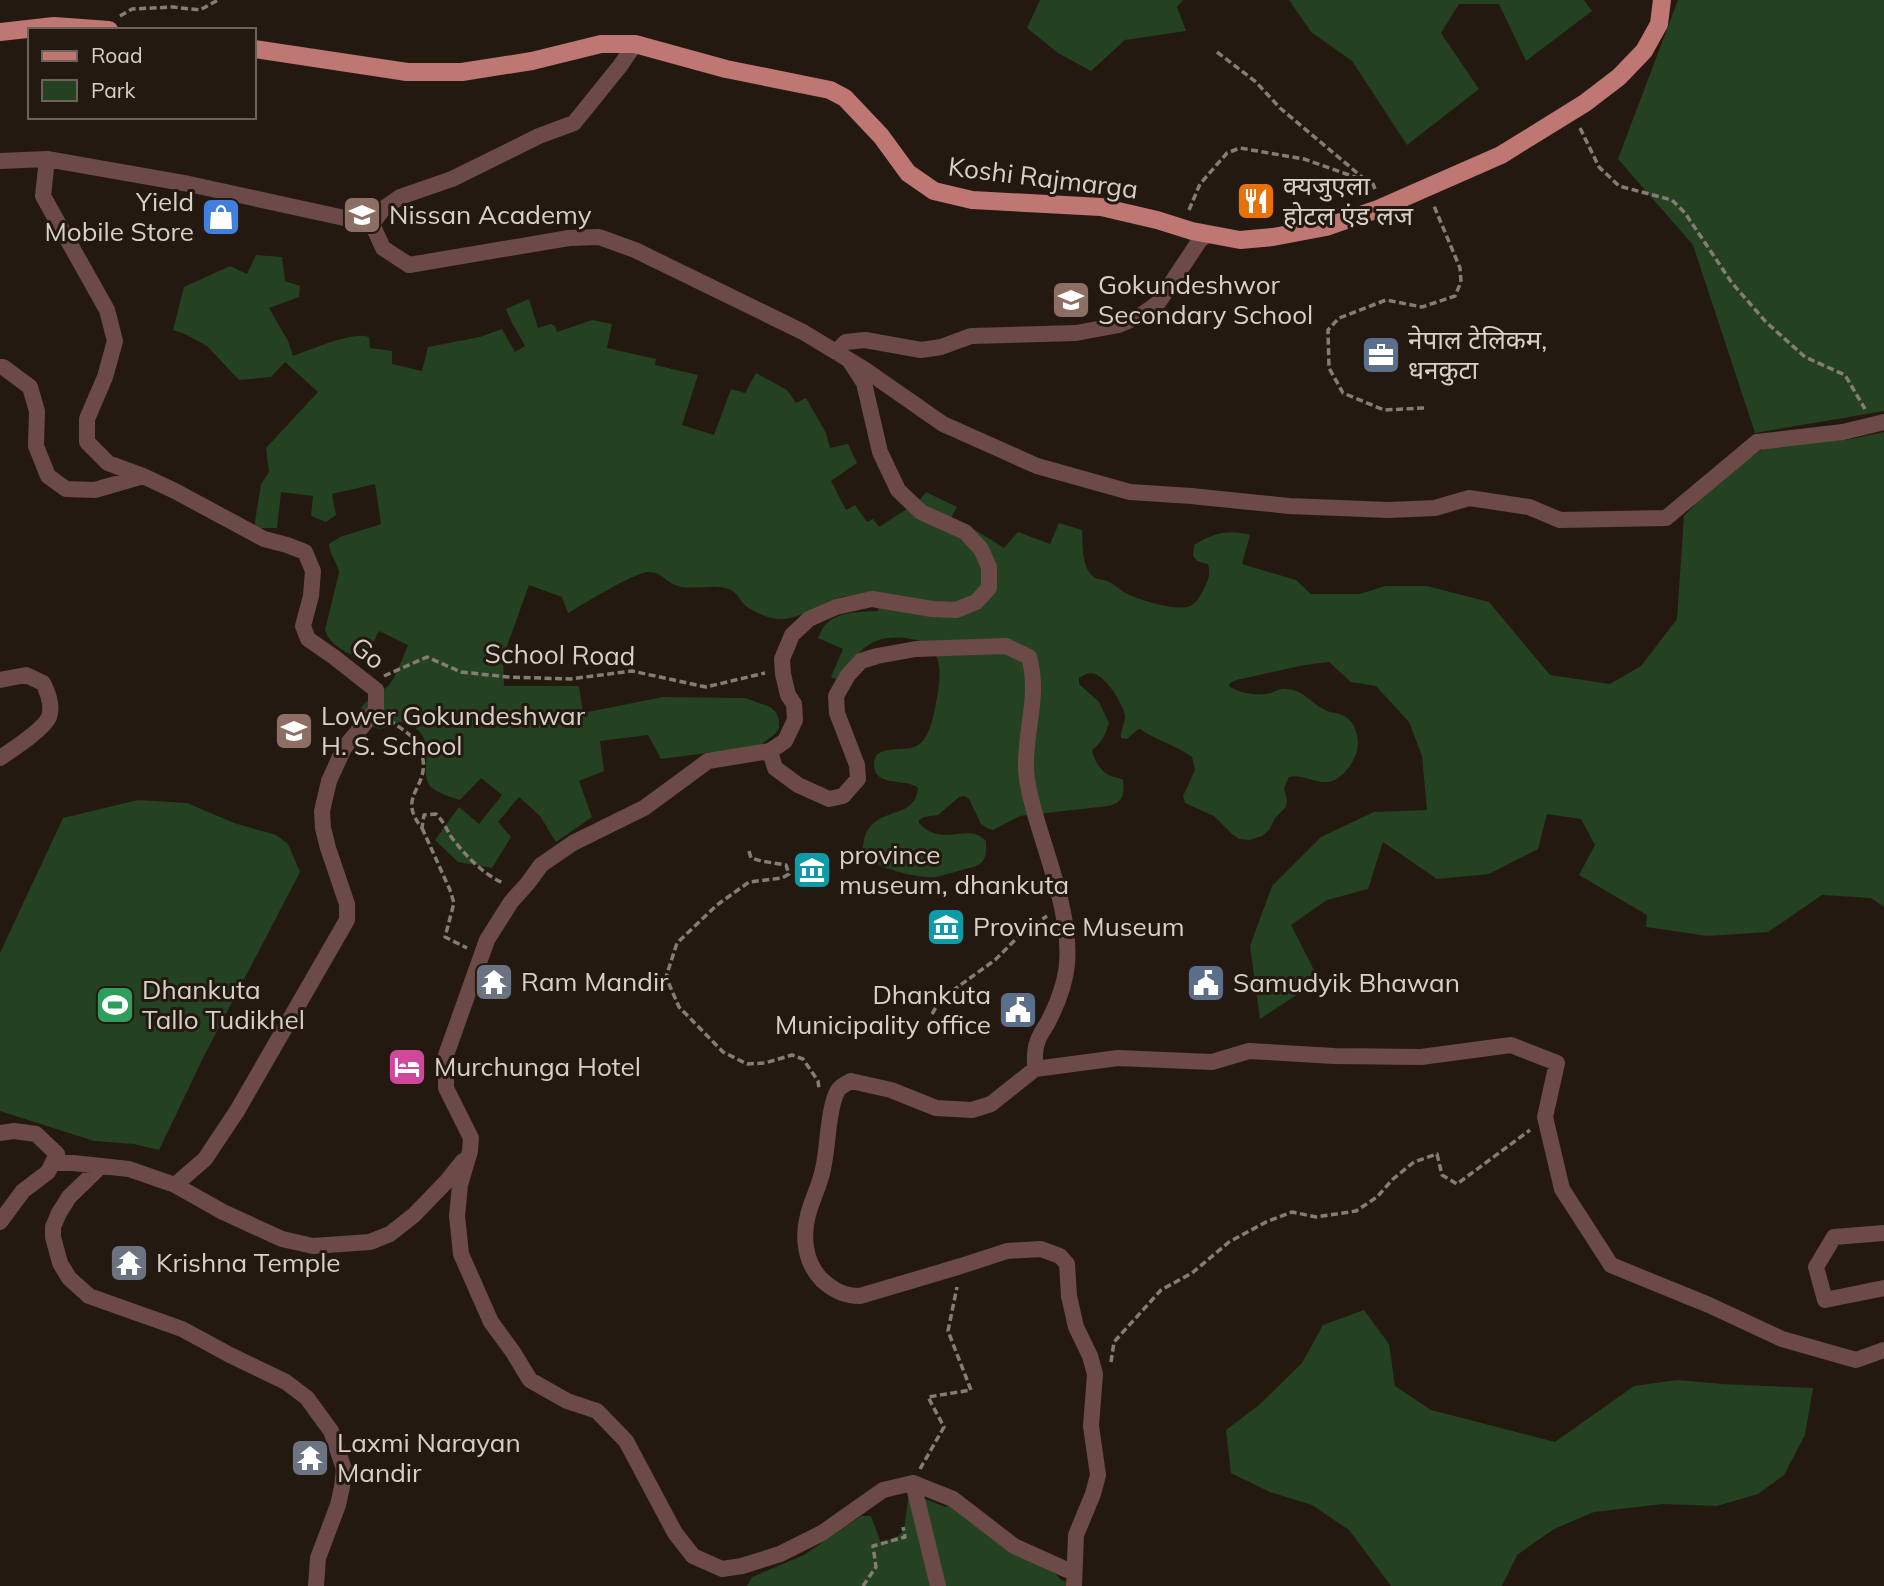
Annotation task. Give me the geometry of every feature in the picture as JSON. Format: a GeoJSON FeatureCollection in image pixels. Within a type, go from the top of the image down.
{"type":"FeatureCollection","features":[{"type":"Feature","properties":{"kind":"main road","name":"Koshi Rajmarga"},"geometry":{"type":"LineString","coordinates":[[256,50],[407,72],[462,72],[532,61],[601,44],[635,44],[749,74],[830,90],[845,98],[881,136],[908,173],[933,191],[972,200],[1101,207],[1240,240],[1326,227],[1378,209],[1501,155],[1572,111],[1619,77],[1644,51],[1659,24],[1662,0]]}},
{"type":"Feature","properties":{"kind":"main road"},"geometry":{"type":"LineString","coordinates":[[36,28],[86,28]]}},
{"type":"Feature","properties":{"kind":"main road"},"geometry":{"type":"LineString","coordinates":[[0,32],[28,29]]}},
{"type":"Feature","properties":{"kind":"street"},"geometry":{"type":"LineString","coordinates":[[372,225],[383,209],[400,197],[452,179],[539,136],[574,123],[635,44]]}},
{"type":"Feature","properties":{"kind":"street"},"geometry":{"type":"LineString","coordinates":[[0,161],[47,159],[189,184],[372,225]]}},
{"type":"Feature","properties":{"kind":"street"},"geometry":{"type":"LineString","coordinates":[[47,159],[43,196],[107,310],[115,341],[105,377],[87,418],[87,442],[108,463],[143,476]]}},
{"type":"Feature","properties":{"kind":"street"},"geometry":{"type":"LineString","coordinates":[[372,225],[383,248],[409,265],[569,238],[599,237],[647,256],[803,332],[943,424],[1037,466],[1130,492],[1289,506],[1389,510],[1435,508],[1469,498],[1529,507],[1560,520],[1665,518],[1757,442],[1843,432],[1879,423]]}},
{"type":"Feature","properties":{"kind":"street"},"geometry":{"type":"LineString","coordinates":[[842,356],[846,342],[865,340],[921,350],[941,347],[971,336],[1076,333],[1119,325],[1140,316],[1158,303],[1200,240],[1208,234]]}},
{"type":"Feature","properties":{"kind":"street"},"geometry":{"type":"LineString","coordinates":[[842,356],[864,383],[880,452],[898,490],[921,512],[965,532],[981,549],[989,567],[989,588],[976,603],[956,610],[932,609],[872,599],[836,607],[809,619],[793,635],[782,659],[782,674],[788,695],[794,704],[795,720],[785,741],[770,751],[708,761],[644,808],[573,843],[541,865],[511,902],[487,940],[446,1055],[446,1088],[471,1138],[471,1151],[460,1185],[457,1216],[461,1254],[491,1322],[530,1380],[567,1401],[597,1411],[626,1441],[675,1532],[693,1556],[722,1569],[742,1566],[780,1554],[822,1533],[883,1490],[913,1483],[953,1499],[1014,1546],[1074,1580],[1076,1535],[1098,1475],[1091,1426],[1095,1374],[1090,1356],[1076,1327],[1069,1296],[1067,1264],[1059,1256],[1041,1248],[1007,1251],[860,1296],[849,1296],[837,1291],[817,1274],[809,1260],[804,1236],[808,1215],[821,1182],[833,1105],[839,1089],[851,1081],[891,1090],[936,1108],[972,1110],[992,1104],[1035,1069],[1118,1058],[1212,1062],[1249,1051],[1421,1057],[1511,1045],[1557,1063],[1545,1117],[1562,1189],[1611,1265],[1709,1305],[1782,1339],[1856,1360],[1884,1350]]}},
{"type":"Feature","properties":{"kind":"street"},"geometry":{"type":"LineString","coordinates":[[0,367],[30,387],[37,411],[36,446],[48,476],[66,489],[95,490],[143,476]]}},
{"type":"Feature","properties":{"kind":"street","name":"Go"},"geometry":{"type":"LineString","coordinates":[[143,476],[264,539],[305,552],[313,571],[311,596],[303,626],[308,639],[376,690],[376,710],[344,748],[329,781],[322,811],[323,828],[347,904],[347,919],[237,1111],[205,1159],[175,1185]]}},
{"type":"Feature","properties":{"kind":"street"},"geometry":{"type":"LineString","coordinates":[[770,751],[775,768],[798,785],[829,799],[843,796],[858,779],[857,765],[837,713],[836,696],[848,675],[861,661],[916,649],[1006,646],[1029,657],[1034,673],[1034,692],[1026,770],[1029,792],[1067,940],[1064,984],[1037,1042],[1035,1069]]}},
{"type":"Feature","properties":{"kind":"street"},"geometry":{"type":"LineString","coordinates":[[0,680],[26,675],[43,683],[50,698],[49,718],[29,738],[0,758]]}},
{"type":"Feature","properties":{"kind":"street"},"geometry":{"type":"LineString","coordinates":[[0,1133],[14,1131],[36,1134],[57,1154],[51,1168],[23,1191],[0,1222]]}},
{"type":"Feature","properties":{"kind":"street"},"geometry":{"type":"LineString","coordinates":[[51,1168],[101,1166],[129,1169],[175,1185],[223,1212],[282,1239],[313,1246],[370,1242],[390,1234],[414,1215],[471,1151]]}},
{"type":"Feature","properties":{"kind":"street"},"geometry":{"type":"LineString","coordinates":[[101,1166],[69,1197],[54,1227],[52,1237],[60,1263],[69,1278],[89,1296],[183,1329],[286,1382],[307,1398],[331,1431],[344,1469],[338,1505],[318,1558],[316,1586]]}},
{"type":"Feature","properties":{"kind":"street"},"geometry":{"type":"LineString","coordinates":[[1884,1233],[1834,1237],[1816,1267],[1825,1300],[1884,1288]]}},
{"type":"Feature","properties":{"kind":"street"},"geometry":{"type":"LineString","coordinates":[[913,1483],[938,1586]]}},
{"type":"Feature","properties":{"kind":"path"},"geometry":{"type":"LineString","coordinates":[[104,28],[132,9],[173,7],[200,10],[218,0]]}},
{"type":"Feature","properties":{"kind":"path"},"geometry":{"type":"LineString","coordinates":[[1217,52],[1256,82],[1280,108],[1366,181]]}},
{"type":"Feature","properties":{"kind":"path"},"geometry":{"type":"LineString","coordinates":[[1572,111],[1599,167],[1619,186],[1672,200],[1685,213],[1732,283],[1766,323],[1805,357],[1845,375],[1879,423]]}},
{"type":"Feature","properties":{"kind":"path"},"geometry":{"type":"LineString","coordinates":[[1181,228],[1200,184],[1227,153],[1240,148],[1304,159],[1373,184],[1378,209]]}},
{"type":"Feature","properties":{"kind":"path"},"geometry":{"type":"LineString","coordinates":[[1424,408],[1384,410],[1343,393],[1329,368],[1328,330],[1339,317],[1386,300],[1422,307],[1455,296],[1461,282],[1460,268],[1426,188]]}},
{"type":"Feature","properties":{"kind":"path","name":"School Road"},"geometry":{"type":"LineString","coordinates":[[377,679],[427,657],[461,672],[570,679],[632,671],[706,687],[774,671]]}},
{"type":"Feature","properties":{"kind":"path"},"geometry":{"type":"LineString","coordinates":[[376,710],[419,744],[424,760],[422,780],[411,799],[413,817],[422,828],[454,903],[444,937],[477,953]]}},
{"type":"Feature","properties":{"kind":"path"},"geometry":{"type":"LineString","coordinates":[[422,828],[424,815],[436,814],[480,870],[494,879],[522,890]]}},
{"type":"Feature","properties":{"kind":"path"},"geometry":{"type":"LineString","coordinates":[[749,850],[751,858],[786,865],[789,874],[782,878],[749,882],[718,905],[677,943],[666,977],[679,1007],[723,1052],[747,1064],[765,1063],[792,1055],[803,1059],[818,1081],[820,1092]]}},
{"type":"Feature","properties":{"kind":"path"},"geometry":{"type":"LineString","coordinates":[[932,1014],[942,999],[995,960],[1021,934],[1060,905]]}},
{"type":"Feature","properties":{"kind":"path"},"geometry":{"type":"LineString","coordinates":[[1095,1374],[1110,1370],[1114,1342],[1161,1290],[1192,1273],[1229,1242],[1266,1222],[1292,1212],[1316,1217],[1356,1211],[1377,1197],[1414,1162],[1437,1154],[1442,1175],[1457,1184],[1545,1117]]}},
{"type":"Feature","properties":{"kind":"path"},"geometry":{"type":"LineString","coordinates":[[913,1483],[944,1427],[928,1397],[971,1390],[948,1331],[961,1266]]}},
{"type":"Feature","properties":{"kind":"path"},"geometry":{"type":"LineString","coordinates":[[863,1586],[876,1567],[873,1546],[905,1537],[903,1523]]}},
{"type":"Feature","properties":{"kind":"green space"},"geometry":{"type":"Polygon","coordinates":[[[1040,0],[1183,0],[1177,7],[1186,31],[1125,40],[1091,71],[1058,53],[1027,28],[1040,0]]]}},
{"type":"Feature","properties":{"kind":"green space"},"geometry":{"type":"Polygon","coordinates":[[[1289,0],[1584,0],[1592,11],[1526,61],[1499,4],[1459,4],[1441,33],[1479,89],[1407,145],[1352,61],[1311,32],[1289,0]]]}},
{"type":"Feature","properties":{"kind":"green space"},"geometry":{"type":"Polygon","coordinates":[[[1678,0],[1884,0],[1884,411],[1755,433],[1693,245],[1618,159],[1678,0]]]}},
{"type":"Feature","properties":{"kind":"green space"},"geometry":{"type":"Polygon","coordinates":[[[256,255],[282,257],[285,281],[300,286],[299,297],[269,308],[288,341],[293,356],[342,339],[362,336],[369,337],[370,348],[392,351],[392,364],[422,371],[428,347],[480,337],[502,329],[515,352],[525,346],[506,309],[529,299],[538,328],[551,324],[557,332],[592,320],[612,324],[607,348],[656,359],[655,365],[698,375],[682,425],[714,435],[731,389],[745,393],[756,373],[787,390],[796,403],[806,398],[826,433],[830,448],[848,444],[857,463],[831,481],[846,510],[855,505],[867,522],[873,519],[879,527],[919,501],[926,492],[957,507],[951,518],[1004,548],[1018,532],[1050,544],[1059,523],[1082,530],[1085,561],[1094,577],[1111,583],[1136,598],[1175,607],[1190,606],[1194,603],[1208,581],[1208,564],[1197,561],[1193,556],[1194,545],[1221,533],[1242,533],[1250,535],[1242,564],[1296,580],[1311,594],[1360,594],[1385,586],[1427,586],[1489,602],[1550,675],[1610,684],[1641,666],[1677,619],[1684,516],[1717,482],[1764,448],[1851,439],[1884,432],[1884,907],[1871,898],[1822,895],[1768,932],[1708,936],[1646,927],[1647,915],[1579,875],[1595,845],[1581,819],[1547,814],[1538,849],[1489,874],[1437,879],[1383,842],[1368,889],[1327,900],[1291,925],[1319,980],[1260,1019],[1250,946],[1272,886],[1321,837],[1374,812],[1427,810],[1422,756],[1409,722],[1376,686],[1351,682],[1329,662],[1230,683],[1229,686],[1233,689],[1249,694],[1266,694],[1280,689],[1297,691],[1325,710],[1348,719],[1358,738],[1354,758],[1340,777],[1321,782],[1289,777],[1284,788],[1286,807],[1275,818],[1269,830],[1262,836],[1249,840],[1239,839],[1214,816],[1185,803],[1183,796],[1195,770],[1192,757],[1140,729],[1127,739],[1121,738],[1125,715],[1118,698],[1099,676],[1093,673],[1084,675],[1079,678],[1079,684],[1099,702],[1109,723],[1103,738],[1092,750],[1097,764],[1104,772],[1123,780],[1124,790],[1120,800],[1108,806],[1020,816],[993,830],[981,824],[969,799],[965,796],[959,797],[938,815],[924,817],[919,823],[935,833],[969,833],[981,837],[986,841],[984,860],[975,866],[936,877],[919,876],[879,865],[866,855],[863,848],[869,829],[876,821],[902,810],[915,799],[918,788],[885,780],[876,773],[874,766],[879,753],[915,747],[927,735],[934,713],[940,673],[936,654],[930,647],[907,638],[879,640],[861,651],[838,680],[831,677],[843,649],[818,638],[822,630],[838,616],[878,611],[880,598],[843,597],[797,616],[781,619],[753,611],[729,589],[682,587],[653,572],[642,573],[621,583],[568,613],[562,597],[529,585],[503,657],[504,686],[579,686],[583,713],[663,697],[745,698],[776,712],[779,728],[775,734],[759,746],[661,759],[648,735],[600,741],[604,771],[579,781],[592,817],[556,842],[540,816],[519,797],[498,822],[511,837],[492,868],[458,862],[435,840],[459,807],[479,824],[502,795],[481,778],[460,800],[438,792],[431,787],[426,775],[426,744],[417,729],[400,722],[380,729],[361,717],[363,705],[390,684],[408,645],[379,631],[364,661],[336,645],[325,630],[339,573],[329,544],[340,537],[381,524],[375,484],[332,494],[336,515],[326,522],[311,516],[313,496],[281,492],[277,528],[254,528],[261,484],[269,472],[266,448],[318,392],[285,362],[271,377],[239,380],[207,346],[173,330],[184,287],[230,266],[247,274],[256,255]]]}},
{"type":"Feature","properties":{"kind":"green space","name":"Dhankuta Tallo Tudikhel"},"geometry":{"type":"Polygon","coordinates":[[[138,800],[187,803],[234,823],[276,835],[288,844],[300,872],[204,1056],[159,1150],[134,1144],[94,1141],[0,1111],[0,953],[63,818],[138,800]]]}},
{"type":"Feature","properties":{"kind":"green space"},"geometry":{"type":"Polygon","coordinates":[[[1364,1310],[1389,1344],[1395,1386],[1431,1410],[1555,1442],[1634,1386],[1677,1380],[1813,1388],[1805,1435],[1784,1475],[1758,1494],[1717,1506],[1663,1504],[1594,1512],[1554,1529],[1517,1555],[1502,1586],[1391,1586],[1349,1530],[1312,1505],[1270,1492],[1231,1473],[1226,1430],[1259,1405],[1302,1363],[1323,1325],[1364,1310]]]}},
{"type":"Feature","properties":{"kind":"green space"},"geometry":{"type":"Polygon","coordinates":[[[908,1499],[925,1499],[945,1507],[953,1505],[1034,1548],[1061,1580],[1077,1586],[747,1586],[752,1577],[804,1555],[861,1516],[871,1516],[881,1543],[898,1536],[904,1530],[908,1499]]]}},
{"type":"Feature","properties":{"kind":"place","name":"क्यजुएला होटल एंड लज"},"geometry":{"type":"Point","coordinates":[1256,201]}},
{"type":"Feature","properties":{"kind":"place","name":"Nissan Academy"},"geometry":{"type":"Point","coordinates":[362,215]}},
{"type":"Feature","properties":{"kind":"place","name":"Yield Mobile Store"},"geometry":{"type":"Point","coordinates":[221,217]}},
{"type":"Feature","properties":{"kind":"place","name":"Gokundeshwor Secondary School"},"geometry":{"type":"Point","coordinates":[1071,300]}},
{"type":"Feature","properties":{"kind":"place","name":"नेपाल टेलिकम, धनकुटा"},"geometry":{"type":"Point","coordinates":[1381,355]}},
{"type":"Feature","properties":{"kind":"place","name":"Lower Gokundeshwar H. S. School"},"geometry":{"type":"Point","coordinates":[294,731]}},
{"type":"Feature","properties":{"kind":"place","name":"province museum, dhankuta"},"geometry":{"type":"Point","coordinates":[812,870]}},
{"type":"Feature","properties":{"kind":"place","name":"Province Museum"},"geometry":{"type":"Point","coordinates":[946,927]}},
{"type":"Feature","properties":{"kind":"place","name":"Ram Mandir"},"geometry":{"type":"Point","coordinates":[494,982]}},
{"type":"Feature","properties":{"kind":"place","name":"Samudyik Bhawan"},"geometry":{"type":"Point","coordinates":[1206,983]}},
{"type":"Feature","properties":{"kind":"place","name":"Dhankuta Tallo Tudikhel"},"geometry":{"type":"Point","coordinates":[115,1005]}},
{"type":"Feature","properties":{"kind":"place","name":"Dhankuta Municipality office"},"geometry":{"type":"Point","coordinates":[1018,1010]}},
{"type":"Feature","properties":{"kind":"place","name":"Murchunga Hotel"},"geometry":{"type":"Point","coordinates":[407,1067]}},
{"type":"Feature","properties":{"kind":"place","name":"Krishna Temple"},"geometry":{"type":"Point","coordinates":[129,1263]}},
{"type":"Feature","properties":{"kind":"place","name":"Laxmi Narayan Mandir"},"geometry":{"type":"Point","coordinates":[310,1458]}}]}
